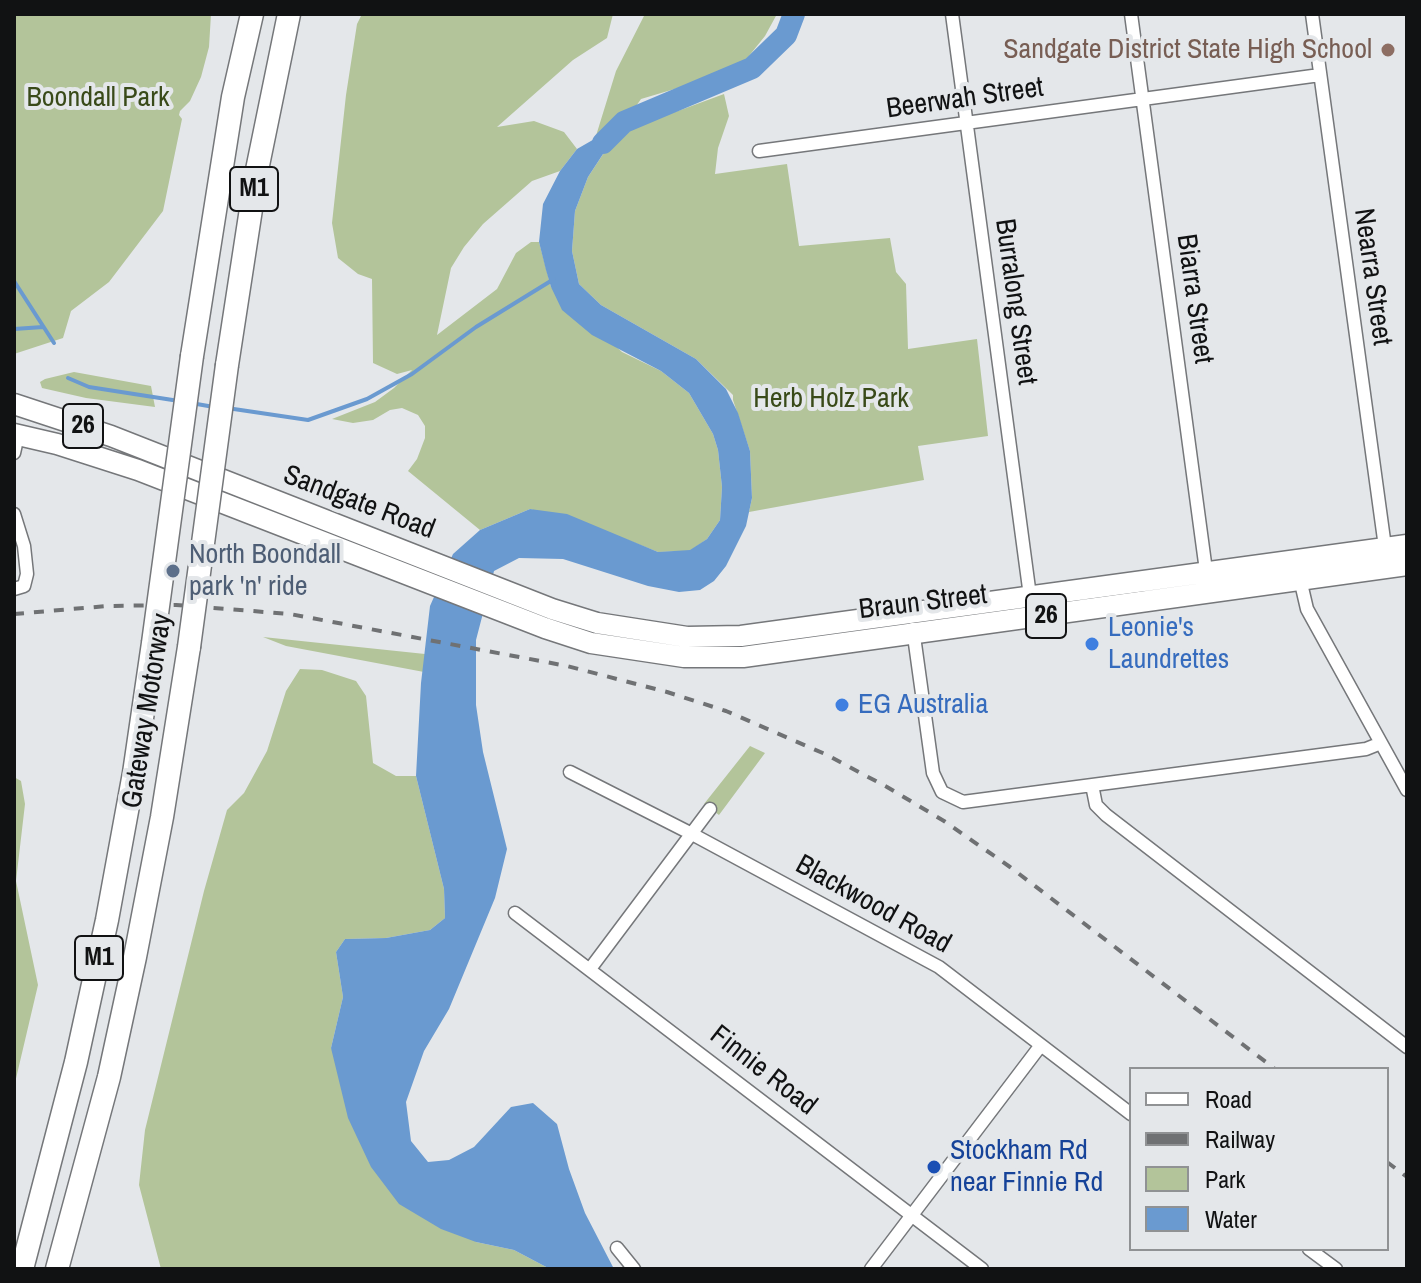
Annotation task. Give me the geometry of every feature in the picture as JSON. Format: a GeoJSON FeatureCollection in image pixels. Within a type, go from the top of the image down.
{"type":"FeatureCollection","features":[{"type":"Feature","properties":{"kind":"highway","name":"Gateway Motorway"},"geometry":{"type":"LineString","coordinates":[[22,1269],[69,1090],[127,818],[192,356],[233,97],[252,14]]}},
{"type":"Feature","properties":{"kind":"highway","name":"Gateway Motorway"},"geometry":{"type":"LineString","coordinates":[[57,1269],[109,1077],[157,846],[189,647],[257,170],[289,14]]}},
{"type":"Feature","properties":{"kind":"highway","name":"Sandgate Road"},"geometry":{"type":"LineString","coordinates":[[14,404],[111,436],[495,598],[591,643],[686,647]]}},
{"type":"Feature","properties":{"kind":"highway","name":"Sandgate Road"},"geometry":{"type":"LineString","coordinates":[[15,440],[138,470],[422,569]]}},
{"type":"Feature","properties":{"kind":"highway","name":"Braun Street"},"geometry":{"type":"LineString","coordinates":[[686,647],[743,657],[914,632],[1407,545]]}},
{"type":"Feature","properties":{"kind":"highway","name":"Braun Street"},"geometry":{"type":"LineString","coordinates":[[686,647],[741,636],[1030,596],[1208,581],[1300,579],[1406,570]]}},
{"type":"Feature","properties":{"kind":"street","name":"Burralong Street"},"geometry":{"type":"LineString","coordinates":[[952,14],[1030,596]]}},
{"type":"Feature","properties":{"kind":"street","name":"Biarra Street"},"geometry":{"type":"LineString","coordinates":[[1131,14],[1208,581]]}},
{"type":"Feature","properties":{"kind":"street","name":"Nearra Street"},"geometry":{"type":"LineString","coordinates":[[1312,14],[1385,547]]}},
{"type":"Feature","properties":{"kind":"street","name":"Beerwah Street"},"geometry":{"type":"LineString","coordinates":[[759,151],[1320,75]]}},
{"type":"Feature","properties":{"kind":"street"},"geometry":{"type":"LineString","coordinates":[[14,514],[25,551],[27,579],[24,586],[14,589]]}},
{"type":"Feature","properties":{"kind":"street"},"geometry":{"type":"LineString","coordinates":[[1300,579],[1307,609],[1407,790]]}},
{"type":"Feature","properties":{"kind":"street"},"geometry":{"type":"LineString","coordinates":[[911,612],[933,773],[942,792],[963,802],[1366,749],[1381,743]]}},
{"type":"Feature","properties":{"kind":"street","name":"Blackwood Road"},"geometry":{"type":"LineString","coordinates":[[570,772],[939,967],[1129,1112]]}},
{"type":"Feature","properties":{"kind":"street"},"geometry":{"type":"LineString","coordinates":[[1092,785],[1096,805],[1106,815],[1407,1047]]}},
{"type":"Feature","properties":{"kind":"street"},"geometry":{"type":"LineString","coordinates":[[590,969],[710,809]]}},
{"type":"Feature","properties":{"kind":"street","name":"Finnie Road"},"geometry":{"type":"LineString","coordinates":[[515,913],[982,1269]]}},
{"type":"Feature","properties":{"kind":"street"},"geometry":{"type":"LineString","coordinates":[[871,1269],[1041,1045]]}},
{"type":"Feature","properties":{"kind":"street"},"geometry":{"type":"LineString","coordinates":[[617,1248],[634,1269]]}},
{"type":"Feature","properties":{"kind":"street"},"geometry":{"type":"LineString","coordinates":[[1312,1251],[1336,1269]]}},
{"type":"Feature","properties":{"kind":"green space","name":"Boondall Park"},"geometry":{"type":"Polygon","coordinates":[[[14,14],[211,14],[209,47],[201,77],[190,101],[179,115],[182,119],[163,211],[109,282],[71,311],[63,338],[14,354],[14,14]]]}},
{"type":"Feature","properties":{"kind":"green space"},"geometry":{"type":"Polygon","coordinates":[[[362,14],[613,14],[607,38],[573,60],[497,127],[534,121],[564,132],[577,149],[560,171],[532,181],[483,224],[464,247],[451,268],[437,335],[497,289],[516,253],[531,242],[539,242],[551,287],[622,352],[661,371],[689,393],[713,434],[722,487],[720,520],[707,539],[690,551],[658,552],[530,509],[480,530],[408,471],[417,459],[425,438],[425,426],[418,415],[402,408],[390,410],[373,420],[353,423],[332,419],[375,402],[412,370],[397,374],[373,363],[372,279],[358,274],[338,258],[332,223],[346,95],[357,24],[362,14]]]}},
{"type":"Feature","properties":{"kind":"green space","name":"Herb Holz Park"},"geometry":{"type":"Polygon","coordinates":[[[645,14],[777,14],[765,36],[744,62],[688,85],[641,99],[625,122],[678,111],[724,94],[729,116],[718,148],[715,174],[787,164],[799,246],[890,238],[896,272],[906,284],[908,349],[977,339],[988,436],[918,446],[924,480],[749,512],[752,498],[750,451],[733,395],[696,359],[601,305],[579,284],[572,251],[575,211],[588,177],[623,124],[595,139],[616,71],[645,14]]]}},
{"type":"Feature","properties":{"kind":"green space"},"geometry":{"type":"Polygon","coordinates":[[[74,372],[151,386],[155,407],[86,398],[42,388],[40,382],[45,379],[74,372]]]}},
{"type":"Feature","properties":{"kind":"green space"},"geometry":{"type":"Polygon","coordinates":[[[263,637],[425,654],[424,672],[286,646],[263,637]]]}},
{"type":"Feature","properties":{"kind":"green space"},"geometry":{"type":"Polygon","coordinates":[[[300,669],[322,670],[356,681],[366,696],[373,763],[396,776],[416,776],[444,889],[445,918],[430,930],[386,938],[345,939],[336,952],[343,997],[331,1048],[476,1242],[514,1250],[550,1269],[161,1269],[139,1185],[145,1130],[227,810],[244,793],[267,751],[286,691],[300,669]]]}},
{"type":"Feature","properties":{"kind":"green space"},"geometry":{"type":"Polygon","coordinates":[[[750,746],[765,753],[719,815],[704,804],[750,746]]]}},
{"type":"Feature","properties":{"kind":"green space"},"geometry":{"type":"Polygon","coordinates":[[[14,777],[21,781],[25,804],[16,881],[38,985],[14,1087],[14,777]]]}},
{"type":"Feature","properties":{"kind":"water"},"geometry":{"type":"Polygon","coordinates":[[[624,122],[588,177],[575,211],[572,251],[579,284],[601,305],[696,359],[726,389],[738,413],[750,451],[752,498],[746,526],[726,566],[714,581],[700,590],[679,592],[648,586],[563,559],[519,558],[494,571],[476,640],[476,705],[483,752],[507,849],[495,898],[449,1009],[424,1051],[406,1102],[411,1141],[428,1162],[449,1160],[474,1147],[511,1107],[533,1103],[557,1124],[585,1213],[614,1269],[550,1269],[514,1250],[476,1242],[441,1229],[399,1204],[371,1167],[348,1118],[331,1048],[343,997],[336,952],[345,939],[386,938],[430,930],[445,918],[444,889],[416,776],[421,683],[430,606],[453,554],[480,530],[530,509],[567,514],[658,552],[690,550],[707,539],[720,520],[722,487],[718,450],[713,434],[689,393],[661,371],[592,335],[562,310],[551,287],[539,242],[543,204],[560,171],[577,149],[624,122]]]}},
{"type":"Feature","properties":{"kind":"waterway"},"geometry":{"type":"LineString","coordinates":[[603,143],[624,122],[752,68],[786,35],[794,14]]}},
{"type":"Feature","properties":{"kind":"waterway"},"geometry":{"type":"LineString","coordinates":[[227,408],[308,420],[367,399],[412,374],[476,327],[554,279]]}},
{"type":"Feature","properties":{"kind":"waterway"},"geometry":{"type":"LineString","coordinates":[[14,281],[54,343]]}},
{"type":"Feature","properties":{"kind":"waterway"},"geometry":{"type":"LineString","coordinates":[[14,329],[43,327]]}},
{"type":"Feature","properties":{"kind":"waterway"},"geometry":{"type":"LineString","coordinates":[[68,378],[89,387],[179,401]]}},
{"type":"Feature","properties":{"kind":"waterway"},"geometry":{"type":"LineString","coordinates":[[191,403],[214,407]]}},
{"type":"Feature","properties":{"kind":"railway"},"geometry":{"type":"LineString","coordinates":[[14,614],[107,606],[176,605],[290,614],[567,666],[726,711],[825,754],[944,821],[1010,867],[1272,1067]]}},
{"type":"Feature","properties":{"kind":"railway"},"geometry":{"type":"LineString","coordinates":[[1389,1164],[1407,1177]]}},
{"type":"Feature","properties":{"kind":"place","name":"Sandgate District State High School"},"geometry":{"type":"Point","coordinates":[1388,50]}},
{"type":"Feature","properties":{"kind":"place","name":"North Boondall park 'n' ride"},"geometry":{"type":"Point","coordinates":[173,571]}},
{"type":"Feature","properties":{"kind":"place","name":"Leonie's Laundrettes"},"geometry":{"type":"Point","coordinates":[1092,644]}},
{"type":"Feature","properties":{"kind":"place","name":"EG Australia"},"geometry":{"type":"Point","coordinates":[842,705]}},
{"type":"Feature","properties":{"kind":"place","name":"Stockham Rd near Finnie Rd"},"geometry":{"type":"Point","coordinates":[934,1167]}}]}
